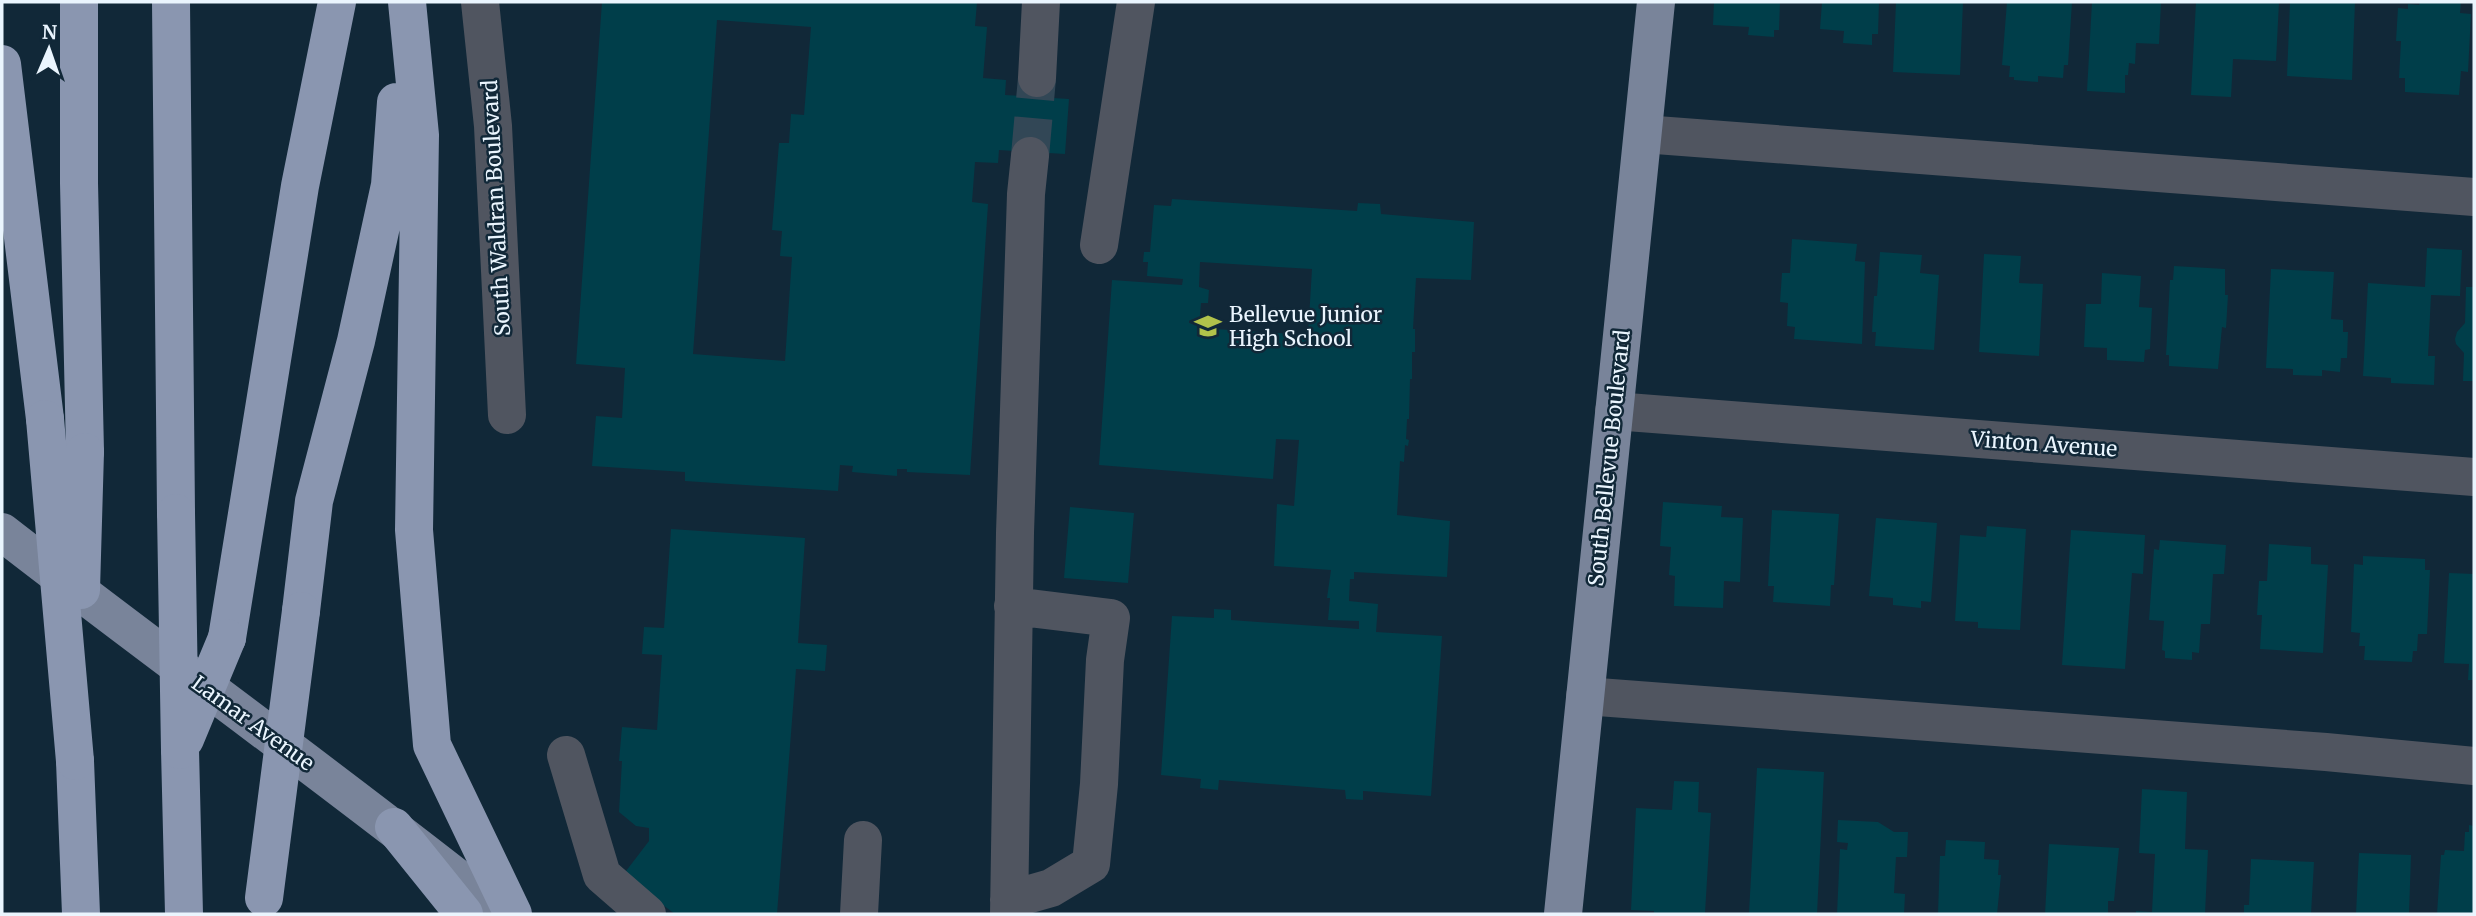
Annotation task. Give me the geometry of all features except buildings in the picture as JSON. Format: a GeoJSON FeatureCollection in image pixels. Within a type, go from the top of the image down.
{"type":"FeatureCollection","features":[{"type":"Feature","properties":{"kind":"highway"},"geometry":{"type":"LineString","coordinates":[[75,761],[85,452],[79,183],[79,2]]}},
{"type":"Feature","properties":{"kind":"highway"},"geometry":{"type":"LineString","coordinates":[[171,2],[176,513],[184,914]]}},
{"type":"Feature","properties":{"kind":"highway"},"geometry":{"type":"LineString","coordinates":[[180,750],[227,638],[300,186],[337,2]]}},
{"type":"Feature","properties":{"kind":"highway"},"geometry":{"type":"LineString","coordinates":[[264,906],[314,501],[356,341],[390,185],[405,2]]}},
{"type":"Feature","properties":{"kind":"highway"},"geometry":{"type":"LineString","coordinates":[[405,2],[420,135],[414,530],[432,745],[513,914]]}},
{"type":"Feature","properties":{"kind":"highway"},"geometry":{"type":"LineString","coordinates":[[2,64],[45,419],[75,761],[81,914]]}},
{"type":"Feature","properties":{"kind":"highway"},"geometry":{"type":"LineString","coordinates":[[394,827],[464,914]]}},
{"type":"Feature","properties":{"kind":"main road","name":"South Bellevue Boulevard"},"geometry":{"type":"LineString","coordinates":[[1563,914],[1656,2]]}},
{"type":"Feature","properties":{"kind":"main road","name":"Lamar Avenue"},"geometry":{"type":"LineString","coordinates":[[2,532],[134,634],[394,827],[503,914]]}},
{"type":"Feature","properties":{"kind":"street","name":"South Waldran Boulevard"},"geometry":{"type":"LineString","coordinates":[[480,2],[493,126],[507,415]]}},
{"type":"Feature","properties":{"kind":"street"},"geometry":{"type":"LineString","coordinates":[[1037,78],[1041,2]]}},
{"type":"Feature","properties":{"kind":"street"},"geometry":{"type":"LineString","coordinates":[[1099,245],[1136,2]]}},
{"type":"Feature","properties":{"kind":"street"},"geometry":{"type":"LineString","coordinates":[[1643,134],[2474,197]]}},
{"type":"Feature","properties":{"kind":"street"},"geometry":{"type":"LineString","coordinates":[[1013,606],[1111,618],[1105,660],[1099,784],[1091,864],[1051,888],[1009,907],[1013,606],[1026,194],[1030,156]]}},
{"type":"Feature","properties":{"kind":"street","name":"Vinton Avenue"},"geometry":{"type":"LineString","coordinates":[[1614,411],[2474,477]]}},
{"type":"Feature","properties":{"kind":"street"},"geometry":{"type":"LineString","coordinates":[[1585,696],[2326,752],[2474,766]]}},
{"type":"Feature","properties":{"kind":"street"},"geometry":{"type":"LineString","coordinates":[[566,755],[602,875],[647,914]]}},
{"type":"Feature","properties":{"kind":"street"},"geometry":{"type":"LineString","coordinates":[[859,914],[863,840]]}},
{"type":"Feature","properties":{"kind":"tunnel"},"geometry":{"type":"LineString","coordinates":[[1030,156],[1037,78]]}},
{"type":"Feature","properties":{"kind":"place","name":"Bellevue Junior High School"},"geometry":{"type":"Point","coordinates":[1208,326]}}]}
